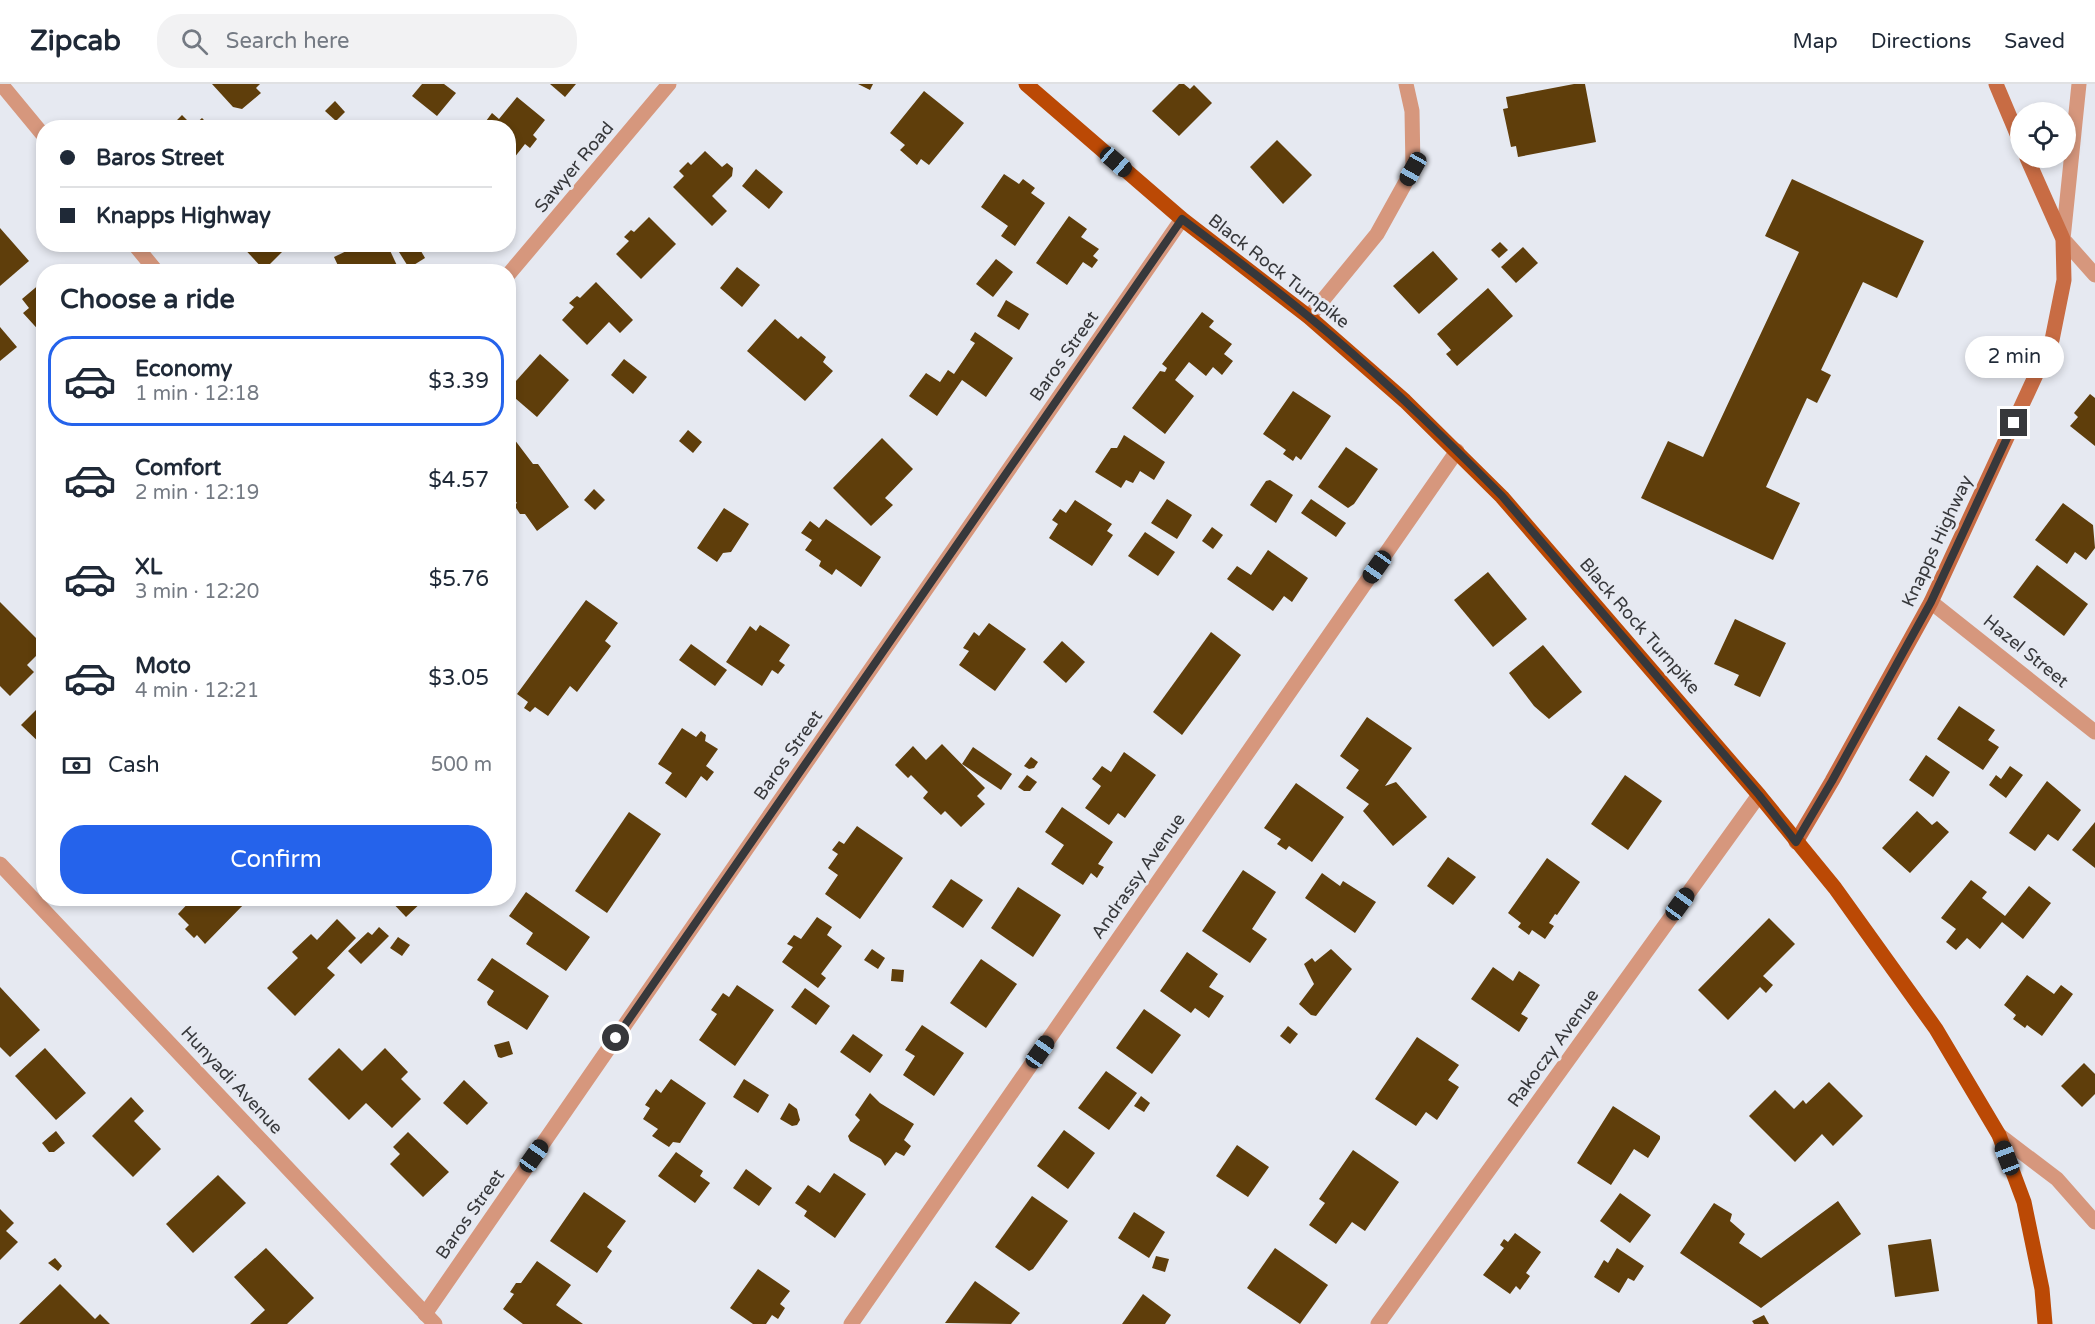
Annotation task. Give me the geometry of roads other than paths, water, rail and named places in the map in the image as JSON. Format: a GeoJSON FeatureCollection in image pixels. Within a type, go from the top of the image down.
{"type":"FeatureCollection","features":[{"type":"Feature","properties":{"kind":"main road","name":"Black Rock Turnpike"},"geometry":{"type":"LineString","coordinates":[[1026,84],[1182,219],[1309,317],[1405,401],[1457,451],[1502,496],[1809,855],[1936,1029],[1999,1135],[2024,1202],[2042,1288],[2045,1324]]}},
{"type":"Feature","properties":{"kind":"street"},"geometry":{"type":"LineString","coordinates":[[0,84],[36,126]]}},
{"type":"Feature","properties":{"kind":"street","name":"Sawyer Road"},"geometry":{"type":"LineString","coordinates":[[516,266],[669,84]]}},
{"type":"Feature","properties":{"kind":"street"},"geometry":{"type":"LineString","coordinates":[[1309,317],[1377,234],[1413,169],[1412,111],[1406,84]]}},
{"type":"Feature","properties":{"kind":"street"},"geometry":{"type":"LineString","coordinates":[[1996,84],[2010,117]]}},
{"type":"Feature","properties":{"kind":"street","name":"Knapps Highway"},"geometry":{"type":"LineString","coordinates":[[1796,842],[1931,602],[2052,340],[2064,280],[2062,239],[2079,84]]}},
{"type":"Feature","properties":{"kind":"street","name":"Knapps Highway"},"geometry":{"type":"LineString","coordinates":[[2031,168],[2062,239]]}},
{"type":"Feature","properties":{"kind":"street","name":"Baros Street"},"geometry":{"type":"LineString","coordinates":[[430,1319],[1182,219]]}},
{"type":"Feature","properties":{"kind":"street"},"geometry":{"type":"LineString","coordinates":[[2062,239],[2095,275]]}},
{"type":"Feature","properties":{"kind":"street"},"geometry":{"type":"LineString","coordinates":[[141,252],[151,264]]}},
{"type":"Feature","properties":{"kind":"street","name":"Andrassy Avenue"},"geometry":{"type":"LineString","coordinates":[[851,1324],[1457,451]]}},
{"type":"Feature","properties":{"kind":"street","name":"Hazel Street"},"geometry":{"type":"LineString","coordinates":[[1931,602],[2095,732]]}},
{"type":"Feature","properties":{"kind":"street","name":"Rakoczy Avenue"},"geometry":{"type":"LineString","coordinates":[[1378,1324],[1759,795]]}},
{"type":"Feature","properties":{"kind":"street","name":"Hunyadi Avenue"},"geometry":{"type":"LineString","coordinates":[[0,864],[36,902]]}},
{"type":"Feature","properties":{"kind":"street","name":"Hunyadi Avenue"},"geometry":{"type":"LineString","coordinates":[[40,906],[430,1319]]}},
{"type":"Feature","properties":{"kind":"street"},"geometry":{"type":"LineString","coordinates":[[1999,1135],[2057,1179],[2095,1222]]}}]}
